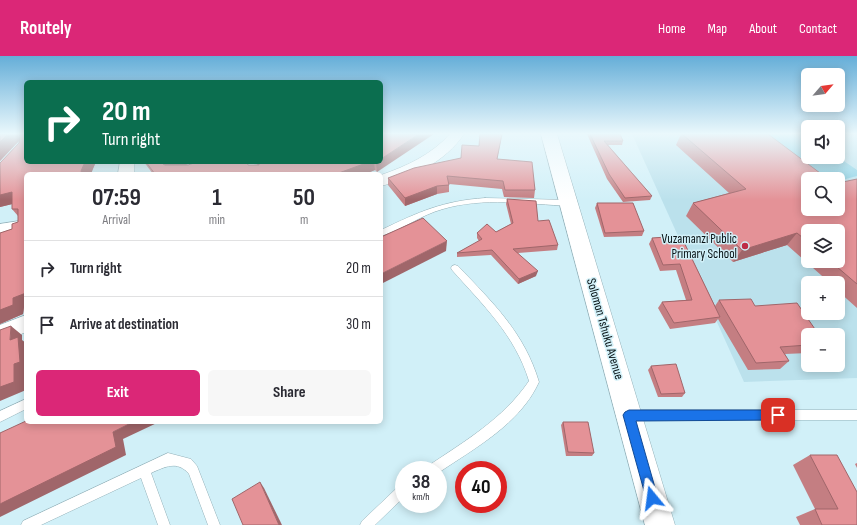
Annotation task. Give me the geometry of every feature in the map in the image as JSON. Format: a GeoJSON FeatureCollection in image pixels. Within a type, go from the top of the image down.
{"type":"FeatureCollection","features":[{"type":"Feature","properties":{"kind":"street"},"geometry":{"type":"LineString","coordinates":[[383,180],[408,170],[434,156]]}},
{"type":"Feature","properties":{"kind":"street","name":"Solomon Tshuku Avenue"},"geometry":{"type":"LineString","coordinates":[[555,156],[660,525]]}},
{"type":"Feature","properties":{"kind":"street"},"geometry":{"type":"LineString","coordinates":[[2,234],[24,227]]}},
{"type":"Feature","properties":{"kind":"street"},"geometry":{"type":"LineString","coordinates":[[0,334],[24,324]]}},
{"type":"Feature","properties":{"kind":"lane"},"geometry":{"type":"LineString","coordinates":[[383,232],[426,212],[457,203],[514,201],[569,203]]}},
{"type":"Feature","properties":{"kind":"lane"},"geometry":{"type":"LineString","coordinates":[[445,461],[503,422],[526,395],[534,382],[530,366],[521,345],[456,268]]}},
{"type":"Feature","properties":{"kind":"lane"},"geometry":{"type":"LineString","coordinates":[[0,417],[24,405]]}},
{"type":"Feature","properties":{"kind":"lane"},"geometry":{"type":"LineString","coordinates":[[629,415],[857,415]]}},
{"type":"Feature","properties":{"kind":"lane"},"geometry":{"type":"LineString","coordinates":[[28,525],[168,459],[187,463],[193,470],[214,525]]}},
{"type":"Feature","properties":{"kind":"lane"},"geometry":{"type":"LineString","coordinates":[[144,470],[164,525]]}},
{"type":"Feature","properties":{"kind":"lane"},"geometry":{"type":"LineString","coordinates":[[366,525],[395,498]]}},
{"type":"Feature","properties":{"kind":"shaded area","name":"Vuzamanzi Public Primary School"},"geometry":{"type":"Polygon","coordinates":[[[642,156],[801,156],[801,164],[845,164],[845,156],[857,156],[857,378],[744,382],[642,156]]]}},
{"type":"Feature","properties":{"kind":"shaded area"},"geometry":{"type":"Polygon","coordinates":[[[777,156],[801,156],[801,164],[845,164],[845,162],[857,170],[857,176],[845,179],[845,172],[801,172],[801,174],[777,156]]]}},
{"type":"Feature","properties":{"kind":"building"},"geometry":{"type":"Polygon","coordinates":[[[7,156],[24,156],[24,164],[84,164],[81,172],[24,172],[24,294],[13,298],[13,305],[0,310],[0,233],[12,229],[12,224],[18,222],[18,209],[12,209],[12,192],[0,195],[0,163],[7,156]]]}},
{"type":"Feature","properties":{"kind":"building"},"geometry":{"type":"Polygon","coordinates":[[[461,156],[498,156],[497,159],[532,162],[535,190],[505,190],[503,181],[447,176],[449,185],[437,186],[405,198],[388,178],[414,168],[461,158],[461,156]]]}},
{"type":"Feature","properties":{"kind":"building"},"geometry":{"type":"Polygon","coordinates":[[[600,156],[617,156],[652,196],[625,198],[609,174],[600,156]]]}},
{"type":"Feature","properties":{"kind":"building"},"geometry":{"type":"Polygon","coordinates":[[[707,156],[797,156],[801,159],[801,164],[808,164],[819,172],[801,172],[801,216],[845,216],[845,182],[857,179],[857,284],[838,268],[845,268],[845,224],[801,224],[801,236],[797,233],[742,250],[693,203],[746,189],[707,156]]]}},
{"type":"Feature","properties":{"kind":"building"},"geometry":{"type":"Polygon","coordinates":[[[148,164],[364,164],[342,172],[154,172],[148,164]]]}},
{"type":"Feature","properties":{"kind":"building"},"geometry":{"type":"Polygon","coordinates":[[[507,199],[536,201],[538,221],[549,220],[558,245],[513,249],[538,271],[519,279],[492,250],[457,253],[482,239],[477,233],[487,224],[496,232],[513,223],[507,199]]]}},
{"type":"Feature","properties":{"kind":"building"},"geometry":{"type":"Polygon","coordinates":[[[597,203],[633,203],[644,231],[605,233],[597,203]]]}},
{"type":"Feature","properties":{"kind":"building"},"geometry":{"type":"Polygon","coordinates":[[[423,218],[447,241],[383,273],[383,236],[423,218]]]}},
{"type":"Feature","properties":{"kind":"building"},"geometry":{"type":"Polygon","coordinates":[[[681,236],[720,317],[674,323],[662,302],[692,300],[680,264],[663,265],[652,238],[681,236]]]}},
{"type":"Feature","properties":{"kind":"building"},"geometry":{"type":"Polygon","coordinates":[[[751,299],[755,306],[797,303],[801,309],[801,320],[809,320],[814,328],[801,328],[801,346],[780,347],[789,361],[756,363],[719,300],[751,299]]]}},
{"type":"Feature","properties":{"kind":"building"},"geometry":{"type":"Polygon","coordinates":[[[11,326],[10,340],[18,337],[20,362],[14,364],[14,382],[0,387],[0,330],[11,326]]]}},
{"type":"Feature","properties":{"kind":"building"},"geometry":{"type":"Polygon","coordinates":[[[676,364],[685,393],[661,394],[651,366],[676,364]]]}},
{"type":"Feature","properties":{"kind":"building"},"geometry":{"type":"Polygon","coordinates":[[[24,422],[24,424],[129,424],[113,432],[116,447],[0,504],[0,433],[24,422]]]}},
{"type":"Feature","properties":{"kind":"building"},"geometry":{"type":"Polygon","coordinates":[[[563,422],[588,422],[594,453],[568,452],[563,422]]]}},
{"type":"Feature","properties":{"kind":"building"},"geometry":{"type":"Polygon","coordinates":[[[810,455],[837,455],[857,492],[857,525],[822,525],[815,509],[838,509],[810,455]]]}},
{"type":"Feature","properties":{"kind":"building"},"geometry":{"type":"Polygon","coordinates":[[[260,482],[279,525],[243,525],[232,499],[260,482]]]}},
{"type":"Feature","properties":{"kind":"place","name":"Vuzamanzi Public Primary School"},"geometry":{"type":"Point","coordinates":[745,246]}},
{"type":"Feature","properties":{"kind":"route"},"geometry":{"type":"LineString","coordinates":[[652,498],[629,415],[778,415]]}}]}
